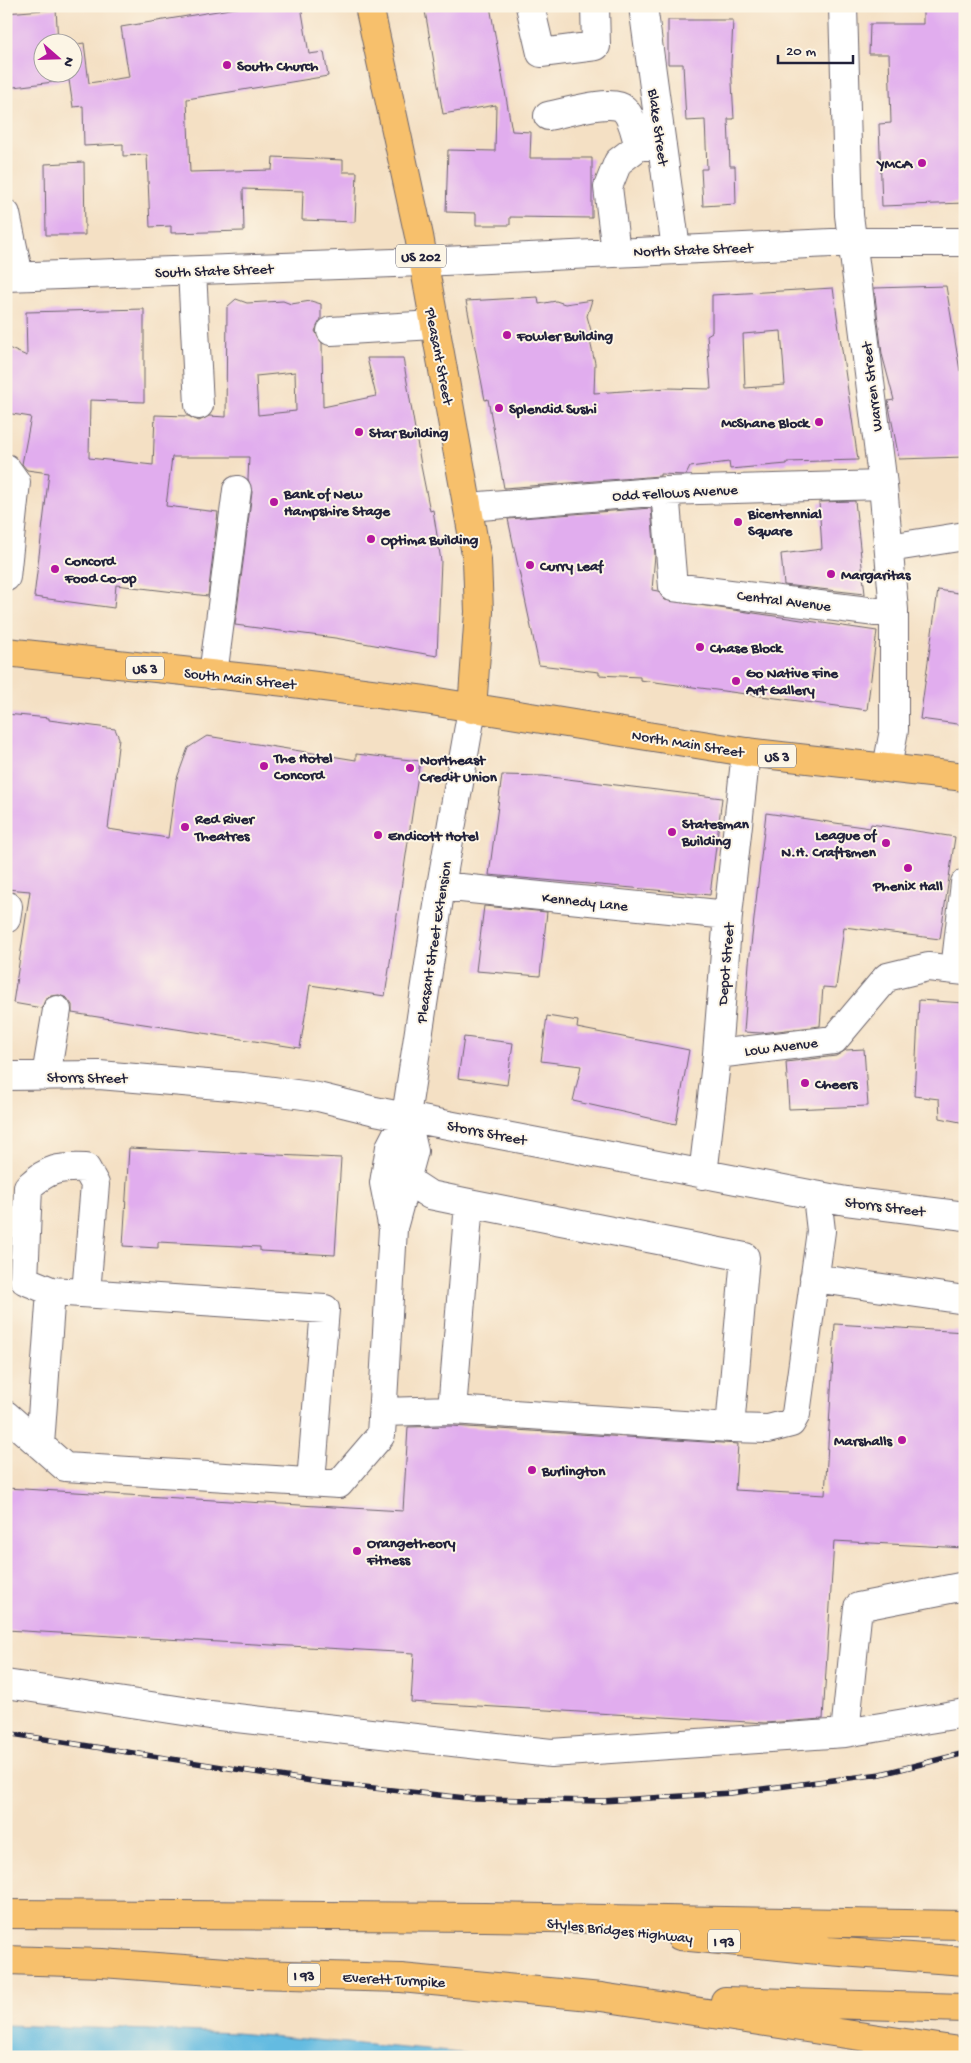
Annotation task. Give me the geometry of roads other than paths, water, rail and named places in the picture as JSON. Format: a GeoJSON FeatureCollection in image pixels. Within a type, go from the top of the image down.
{"type":"FeatureCollection","features":[{"type":"Feature","properties":{"kind":"main road","name":"Pleasant Street"},"geometry":{"type":"LineString","coordinates":[[370,6],[419,236],[422,262],[477,560],[479,612],[472,709]]}},
{"type":"Feature","properties":{"kind":"main road","name":"South Main Street"},"geometry":{"type":"LineString","coordinates":[[6,652],[285,682],[425,700],[472,709]]}},
{"type":"Feature","properties":{"kind":"main road","name":"North Main Street"},"geometry":{"type":"LineString","coordinates":[[472,709],[746,752],[965,777]]}},
{"type":"Feature","properties":{"kind":"main road","name":"I 93"},"geometry":{"type":"LineString","coordinates":[[6,1914],[484,1917]]}},
{"type":"Feature","properties":{"kind":"main road"},"geometry":{"type":"LineString","coordinates":[[484,1917],[965,1925]]}},
{"type":"Feature","properties":{"kind":"main road","name":"Styles Bridges Highway"},"geometry":{"type":"LineString","coordinates":[[484,1917],[828,1951],[965,1961]]}},
{"type":"Feature","properties":{"kind":"main road","name":"Everett Turnpike"},"geometry":{"type":"LineString","coordinates":[[6,1960],[102,1963],[253,1974],[401,1978],[601,1997]]}},
{"type":"Feature","properties":{"kind":"main road","name":"I 93"},"geometry":{"type":"LineString","coordinates":[[601,1997],[965,2008]]}},
{"type":"Feature","properties":{"kind":"main road"},"geometry":{"type":"LineString","coordinates":[[601,1997],[965,2052]]}},
{"type":"Feature","properties":{"kind":"street"},"geometry":{"type":"LineString","coordinates":[[530,6],[541,53],[596,46],[595,6]]}},
{"type":"Feature","properties":{"kind":"street","name":"Blake Street"},"geometry":{"type":"LineString","coordinates":[[643,6],[650,145],[676,249]]}},
{"type":"Feature","properties":{"kind":"street","name":"Warren Street"},"geometry":{"type":"LineString","coordinates":[[843,6],[848,199],[883,485],[894,610],[894,730],[887,768]]}},
{"type":"Feature","properties":{"kind":"street"},"geometry":{"type":"LineString","coordinates":[[548,116],[612,104],[624,108],[650,145],[618,162],[608,188],[616,252]]}},
{"type":"Feature","properties":{"kind":"street"},"geometry":{"type":"LineString","coordinates":[[6,214],[13,276]]}},
{"type":"Feature","properties":{"kind":"street","name":"North State Street"},"geometry":{"type":"LineString","coordinates":[[422,262],[853,242],[965,242]]}},
{"type":"Feature","properties":{"kind":"street","name":"South State Street"},"geometry":{"type":"LineString","coordinates":[[13,276],[422,262]]}},
{"type":"Feature","properties":{"kind":"street"},"geometry":{"type":"LineString","coordinates":[[192,271],[199,405]]}},
{"type":"Feature","properties":{"kind":"street"},"geometry":{"type":"LineString","coordinates":[[330,331],[434,325]]}},
{"type":"Feature","properties":{"kind":"street"},"geometry":{"type":"LineString","coordinates":[[6,468],[16,482],[6,577]]}},
{"type":"Feature","properties":{"kind":"street","name":"Odd Fellows Avenue"},"geometry":{"type":"LineString","coordinates":[[468,507],[665,491],[883,485]]}},
{"type":"Feature","properties":{"kind":"street"},"geometry":{"type":"LineString","coordinates":[[213,675],[237,490]]}},
{"type":"Feature","properties":{"kind":"street","name":"Central Avenue"},"geometry":{"type":"LineString","coordinates":[[665,491],[673,588],[876,612],[894,610]]}},
{"type":"Feature","properties":{"kind":"street"},"geometry":{"type":"LineString","coordinates":[[889,548],[965,536]]}},
{"type":"Feature","properties":{"kind":"street","name":"Pleasant Street Extension"},"geometry":{"type":"LineString","coordinates":[[406,1116],[441,886],[472,709]]}},
{"type":"Feature","properties":{"kind":"street","name":"Depot Street"},"geometry":{"type":"LineString","coordinates":[[703,1175],[717,1054],[728,916],[746,752]]}},
{"type":"Feature","properties":{"kind":"street"},"geometry":{"type":"LineString","coordinates":[[960,970],[965,883]]}},
{"type":"Feature","properties":{"kind":"street","name":"Kennedy Lane"},"geometry":{"type":"LineString","coordinates":[[441,886],[728,916]]}},
{"type":"Feature","properties":{"kind":"street","name":"Low Avenue"},"geometry":{"type":"LineString","coordinates":[[717,1054],[834,1040],[887,978],[928,966],[960,970]]}},
{"type":"Feature","properties":{"kind":"street"},"geometry":{"type":"LineString","coordinates":[[46,1076],[57,1010]]}},
{"type":"Feature","properties":{"kind":"street","name":"Storrs Street"},"geometry":{"type":"LineString","coordinates":[[6,1076],[99,1075],[243,1087],[318,1097],[703,1175],[818,1196],[965,1216]]}},
{"type":"Feature","properties":{"kind":"street"},"geometry":{"type":"LineString","coordinates":[[6,1415],[65,1467],[339,1484],[381,1435],[393,1229],[414,1151],[406,1116]]}},
{"type":"Feature","properties":{"kind":"street"},"geometry":{"type":"LineString","coordinates":[[393,1229],[384,1183],[390,1147],[406,1116]]}},
{"type":"Feature","properties":{"kind":"street"},"geometry":{"type":"LineString","coordinates":[[86,1293],[95,1184],[86,1168],[59,1167],[41,1176],[28,1187],[24,1280],[51,1291],[325,1309],[311,1482]]}},
{"type":"Feature","properties":{"kind":"street"},"geometry":{"type":"LineString","coordinates":[[407,1180],[430,1195],[744,1257],[730,1428]]}},
{"type":"Feature","properties":{"kind":"street"},"geometry":{"type":"LineString","coordinates":[[383,1412],[452,1410],[730,1428],[768,1430],[781,1428],[791,1423],[797,1408],[821,1231],[818,1196]]}},
{"type":"Feature","properties":{"kind":"street"},"geometry":{"type":"LineString","coordinates":[[452,1410],[469,1203]]}},
{"type":"Feature","properties":{"kind":"street"},"geometry":{"type":"LineString","coordinates":[[814,1278],[965,1300]]}},
{"type":"Feature","properties":{"kind":"street"},"geometry":{"type":"LineString","coordinates":[[40,1445],[51,1291]]}},
{"type":"Feature","properties":{"kind":"street"},"geometry":{"type":"LineString","coordinates":[[845,1733],[858,1607],[965,1586]]}},
{"type":"Feature","properties":{"kind":"street"},"geometry":{"type":"LineString","coordinates":[[6,1684],[210,1715],[551,1753],[845,1733],[965,1713]]}},
{"type":"Feature","properties":{"kind":"water"},"geometry":{"type":"Polygon","coordinates":[[[6,2025],[236,2033],[505,2057],[6,2057],[6,2025]]]}},
{"type":"Feature","properties":{"kind":"railway"},"geometry":{"type":"LineString","coordinates":[[6,1733],[318,1782],[475,1799],[602,1801],[731,1793],[881,1774],[965,1753]]}},
{"type":"Feature","properties":{"kind":"place","name":"South Church"},"geometry":{"type":"Point","coordinates":[227,65]}},
{"type":"Feature","properties":{"kind":"place","name":"YMCA"},"geometry":{"type":"Point","coordinates":[922,163]}},
{"type":"Feature","properties":{"kind":"place","name":"Fowler Building"},"geometry":{"type":"Point","coordinates":[507,335]}},
{"type":"Feature","properties":{"kind":"place","name":"Splendid Sushi"},"geometry":{"type":"Point","coordinates":[499,408]}},
{"type":"Feature","properties":{"kind":"place","name":"McShane Block"},"geometry":{"type":"Point","coordinates":[819,422]}},
{"type":"Feature","properties":{"kind":"place","name":"Star Building"},"geometry":{"type":"Point","coordinates":[359,432]}},
{"type":"Feature","properties":{"kind":"place","name":"Bank of New Hampshire Stage"},"geometry":{"type":"Point","coordinates":[274,502]}},
{"type":"Feature","properties":{"kind":"place","name":"Bicentennial Square"},"geometry":{"type":"Point","coordinates":[738,522]}},
{"type":"Feature","properties":{"kind":"place","name":"Optima Building"},"geometry":{"type":"Point","coordinates":[371,539]}},
{"type":"Feature","properties":{"kind":"place","name":"Curry Leaf"},"geometry":{"type":"Point","coordinates":[530,565]}},
{"type":"Feature","properties":{"kind":"place","name":"Concord Food Co-op"},"geometry":{"type":"Point","coordinates":[55,569]}},
{"type":"Feature","properties":{"kind":"place","name":"Margaritas"},"geometry":{"type":"Point","coordinates":[831,574]}},
{"type":"Feature","properties":{"kind":"place","name":"Chase Block"},"geometry":{"type":"Point","coordinates":[700,647]}},
{"type":"Feature","properties":{"kind":"place","name":"Go Native Fine Art Gallery"},"geometry":{"type":"Point","coordinates":[736,681]}},
{"type":"Feature","properties":{"kind":"place","name":"The Hotel Concord"},"geometry":{"type":"Point","coordinates":[264,766]}},
{"type":"Feature","properties":{"kind":"place","name":"Northeast Credit Union"},"geometry":{"type":"Point","coordinates":[410,768]}},
{"type":"Feature","properties":{"kind":"place","name":"Red River Theatres"},"geometry":{"type":"Point","coordinates":[185,827]}},
{"type":"Feature","properties":{"kind":"place","name":"Statesman Building"},"geometry":{"type":"Point","coordinates":[672,832]}},
{"type":"Feature","properties":{"kind":"place","name":"Endicott Hotel"},"geometry":{"type":"Point","coordinates":[378,835]}},
{"type":"Feature","properties":{"kind":"place","name":"League of N.H. Craftsmen"},"geometry":{"type":"Point","coordinates":[886,843]}},
{"type":"Feature","properties":{"kind":"place","name":"Phenix Hall"},"geometry":{"type":"Point","coordinates":[908,868]}},
{"type":"Feature","properties":{"kind":"place","name":"Cheers"},"geometry":{"type":"Point","coordinates":[805,1083]}},
{"type":"Feature","properties":{"kind":"place","name":"Marshalls"},"geometry":{"type":"Point","coordinates":[902,1440]}},
{"type":"Feature","properties":{"kind":"place","name":"Burlington"},"geometry":{"type":"Point","coordinates":[532,1470]}},
{"type":"Feature","properties":{"kind":"place","name":"Orangetheory Fitness"},"geometry":{"type":"Point","coordinates":[357,1551]}}]}
